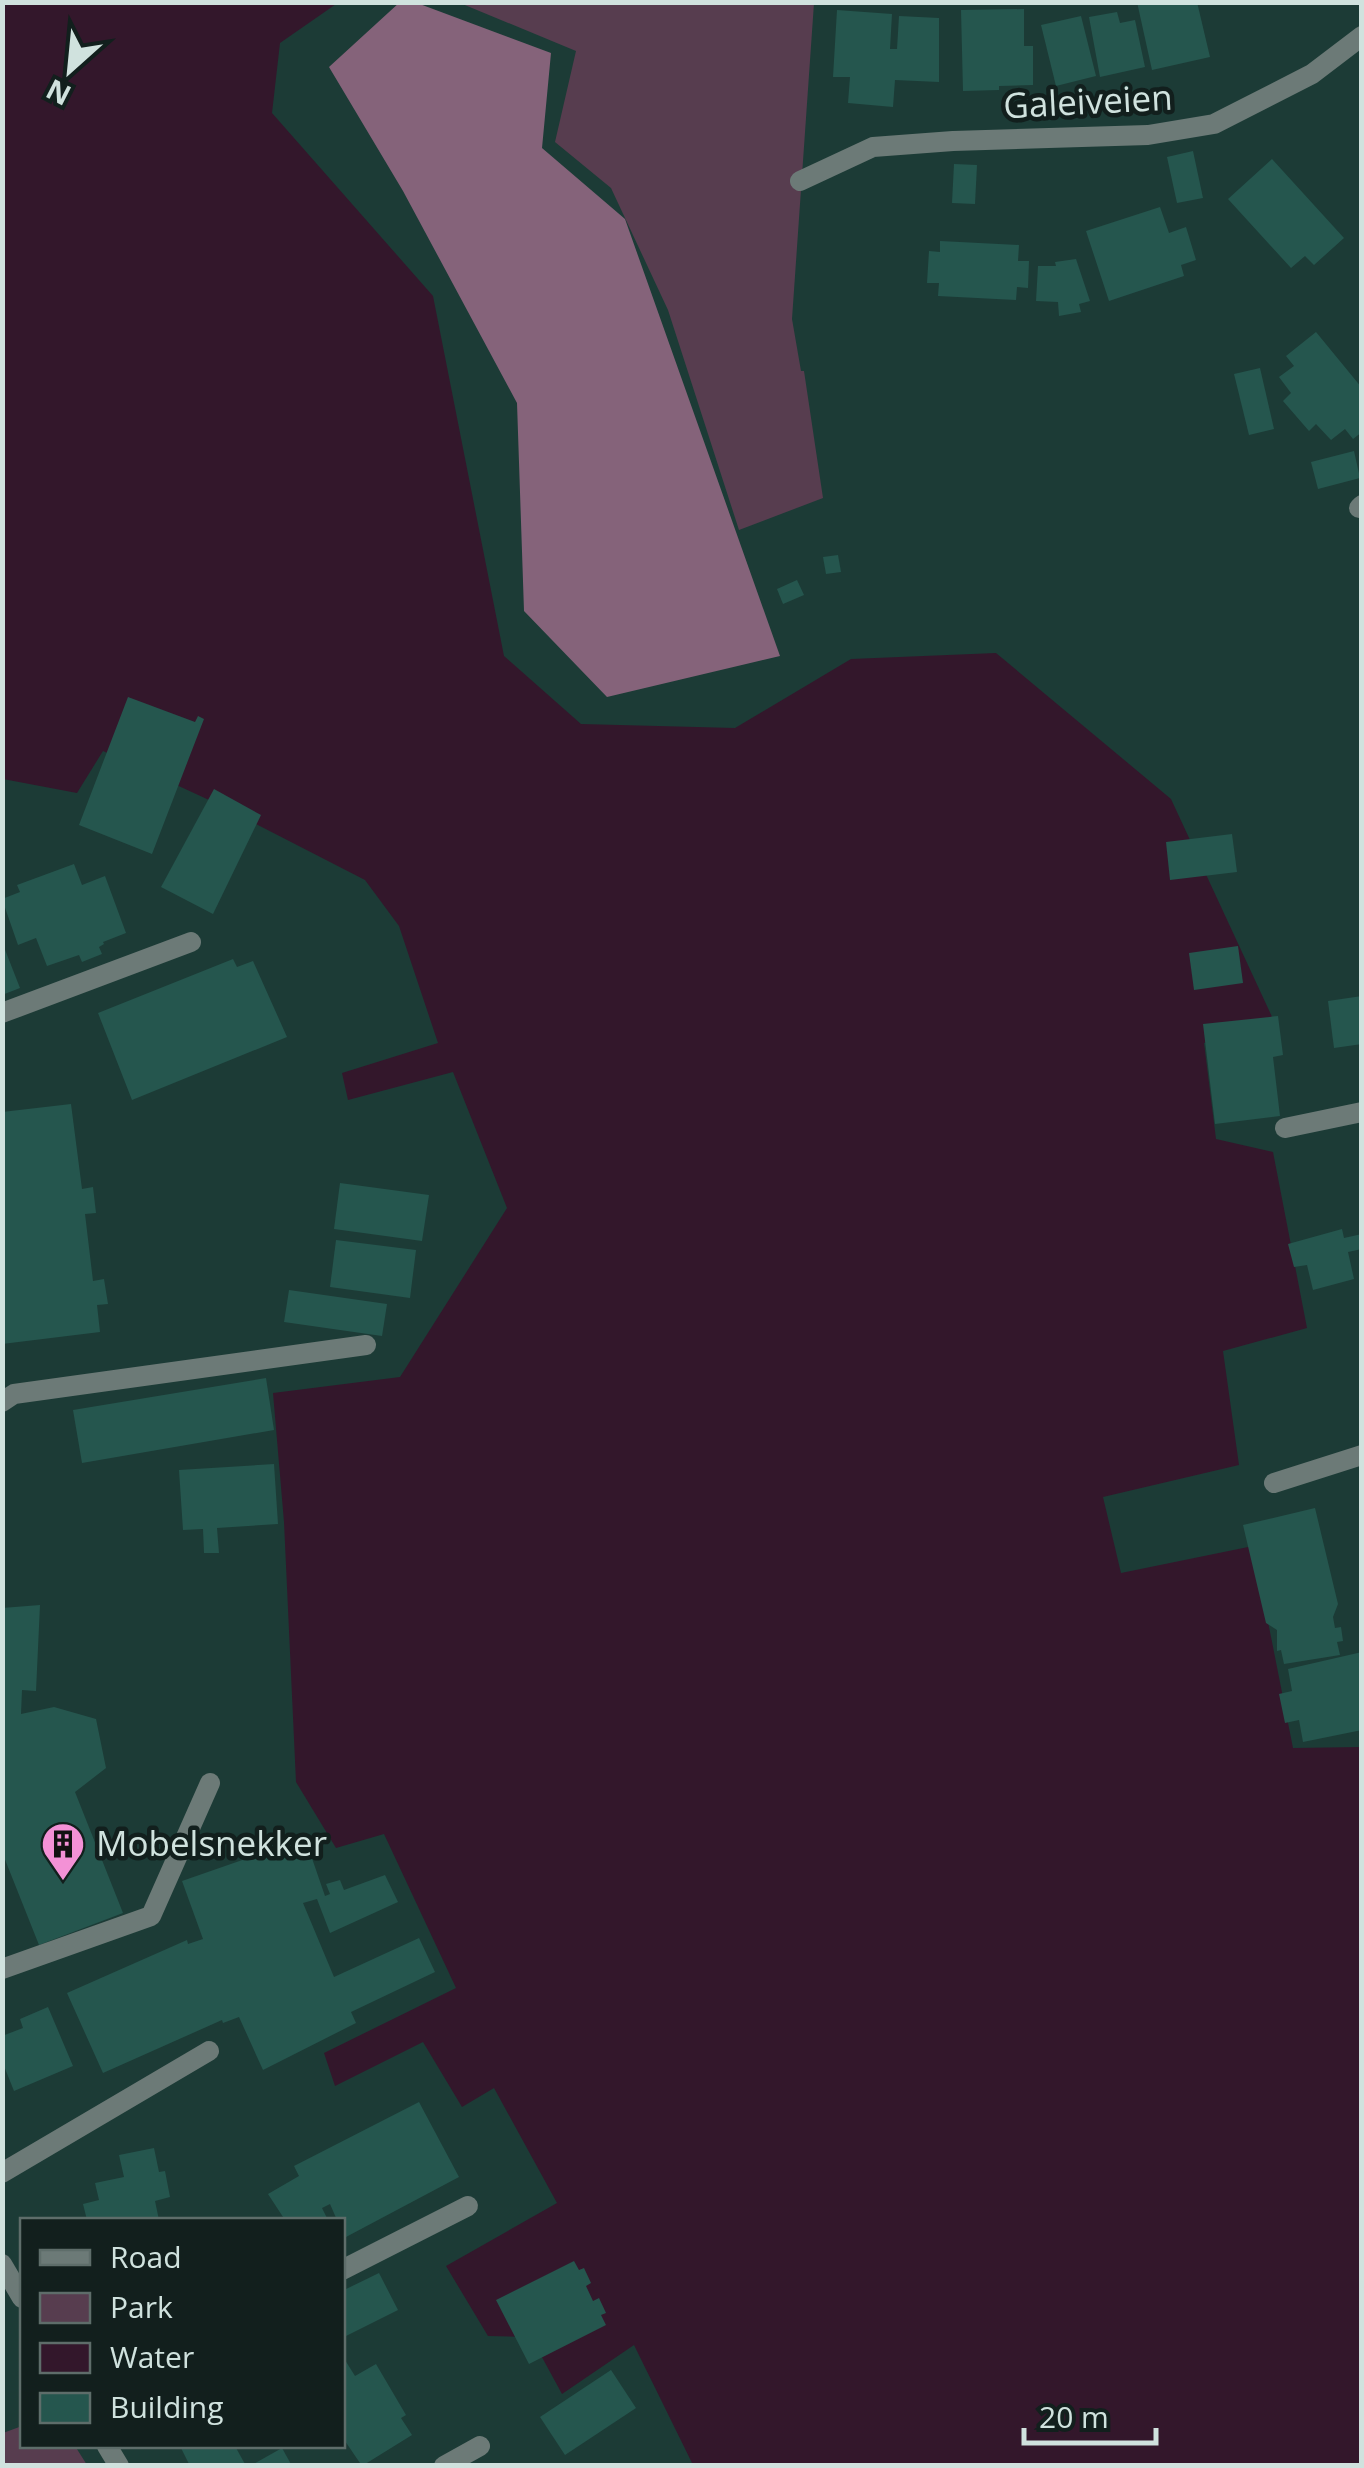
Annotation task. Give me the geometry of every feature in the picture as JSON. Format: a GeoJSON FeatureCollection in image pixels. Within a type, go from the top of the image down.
{"type":"FeatureCollection","features":[{"type":"Feature","properties":{"kind":"street","name":"Galeiveien"},"geometry":{"type":"LineString","coordinates":[[800,181],[872,147],[953,140],[1148,136],[1214,124],[1312,74],[1362,36]]}},
{"type":"Feature","properties":{"kind":"street"},"geometry":{"type":"LineString","coordinates":[[2,1013],[191,942]]}},
{"type":"Feature","properties":{"kind":"street"},"geometry":{"type":"LineString","coordinates":[[1286,1128],[1362,1112]]}},
{"type":"Feature","properties":{"kind":"street"},"geometry":{"type":"LineString","coordinates":[[2,1402],[14,1394],[366,1346]]}},
{"type":"Feature","properties":{"kind":"street"},"geometry":{"type":"LineString","coordinates":[[1274,1484],[1362,1454]]}},
{"type":"Feature","properties":{"kind":"street"},"geometry":{"type":"LineString","coordinates":[[2,1969],[151,1916],[210,1783]]}},
{"type":"Feature","properties":{"kind":"street"},"geometry":{"type":"LineString","coordinates":[[2,2173],[209,2051]]}},
{"type":"Feature","properties":{"kind":"street"},"geometry":{"type":"LineString","coordinates":[[345,2268],[468,2206]]}},
{"type":"Feature","properties":{"kind":"street"},"geometry":{"type":"LineString","coordinates":[[2,2264],[20,2295]]}},
{"type":"Feature","properties":{"kind":"street"},"geometry":{"type":"LineString","coordinates":[[444,2466],[480,2446]]}},
{"type":"Feature","properties":{"kind":"green space"},"geometry":{"type":"Polygon","coordinates":[[[460,3],[814,3],[792,319],[823,498],[739,530],[668,310],[611,188],[555,142],[576,51],[460,3]]]}},
{"type":"Feature","properties":{"kind":"green space"},"geometry":{"type":"Polygon","coordinates":[[[20,2427],[20,2448],[76,2448],[87,2465],[3,2465],[3,2433],[20,2427]]]}},
{"type":"Feature","properties":{"kind":"shaded area"},"geometry":{"type":"Polygon","coordinates":[[[400,2],[417,3],[551,53],[542,148],[625,219],[780,656],[607,697],[524,611],[517,403],[403,191],[329,67],[400,2]]]}},
{"type":"Feature","properties":{"kind":"water"},"geometry":{"type":"Polygon","coordinates":[[[339,2],[280,43],[272,113],[433,296],[504,656],[581,724],[735,728],[851,659],[996,653],[1171,799],[1274,1021],[1204,1043],[1216,1139],[1273,1152],[1307,1328],[1223,1351],[1239,1465],[1103,1497],[1121,1573],[1253,1546],[1293,1748],[1361,1747],[1361,2465],[693,2465],[634,2345],[562,2394],[531,2337],[488,2336],[446,2266],[557,2203],[494,2088],[462,2107],[423,2042],[335,2086],[324,2053],[456,1988],[384,1834],[336,1848],[296,1782],[284,1522],[273,1393],[400,1377],[507,1208],[453,1072],[348,1100],[342,1073],[438,1043],[399,926],[365,880],[103,751],[77,793],[3,779],[3,3],[339,2]]]}},
{"type":"Feature","properties":{"kind":"building"},"geometry":{"type":"Polygon","coordinates":[[[1137,2],[1197,2],[1210,57],[1152,70],[1137,2]]]}},
{"type":"Feature","properties":{"kind":"building"},"geometry":{"type":"Polygon","coordinates":[[[1024,9],[1024,46],[1033,46],[1033,85],[963,91],[961,10],[1024,9]]]}},
{"type":"Feature","properties":{"kind":"building"},"geometry":{"type":"Polygon","coordinates":[[[837,10],[892,14],[890,49],[897,49],[899,16],[939,18],[939,82],[895,80],[893,107],[848,103],[850,77],[833,77],[837,10]]]}},
{"type":"Feature","properties":{"kind":"building"},"geometry":{"type":"Polygon","coordinates":[[[1117,12],[1120,23],[1135,20],[1145,67],[1100,77],[1089,17],[1117,12]]]}},
{"type":"Feature","properties":{"kind":"building"},"geometry":{"type":"Polygon","coordinates":[[[1081,16],[1096,76],[1056,86],[1041,25],[1081,16]]]}},
{"type":"Feature","properties":{"kind":"building"},"geometry":{"type":"Polygon","coordinates":[[[1193,151],[1203,198],[1177,203],[1167,157],[1193,151]]]}},
{"type":"Feature","properties":{"kind":"building"},"geometry":{"type":"Polygon","coordinates":[[[1272,159],[1344,238],[1314,265],[1305,256],[1291,268],[1228,199],[1272,159]]]}},
{"type":"Feature","properties":{"kind":"building"},"geometry":{"type":"Polygon","coordinates":[[[954,164],[977,165],[975,204],[952,203],[954,164]]]}},
{"type":"Feature","properties":{"kind":"building"},"geometry":{"type":"Polygon","coordinates":[[[1160,207],[1169,233],[1186,227],[1196,260],[1181,265],[1184,276],[1109,301],[1086,231],[1160,207]]]}},
{"type":"Feature","properties":{"kind":"building"},"geometry":{"type":"Polygon","coordinates":[[[940,241],[1019,245],[1018,261],[1029,261],[1028,288],[1017,287],[1016,300],[938,296],[939,283],[927,283],[929,251],[940,252],[940,241]]]}},
{"type":"Feature","properties":{"kind":"building"},"geometry":{"type":"Polygon","coordinates":[[[1076,259],[1090,301],[1079,304],[1081,312],[1059,316],[1058,302],[1036,301],[1038,266],[1056,266],[1055,262],[1076,259]]]}},
{"type":"Feature","properties":{"kind":"building"},"geometry":{"type":"Polygon","coordinates":[[[1316,332],[1362,388],[1362,432],[1353,439],[1345,429],[1331,440],[1316,424],[1309,431],[1283,401],[1291,393],[1279,377],[1294,366],[1286,356],[1316,332]]]}},
{"type":"Feature","properties":{"kind":"building"},"geometry":{"type":"Polygon","coordinates":[[[1260,368],[1274,429],[1249,435],[1234,374],[1260,368]]]}},
{"type":"Feature","properties":{"kind":"building"},"geometry":{"type":"Polygon","coordinates":[[[1354,451],[1360,478],[1318,489],[1311,462],[1354,451]]]}},
{"type":"Feature","properties":{"kind":"building"},"geometry":{"type":"Polygon","coordinates":[[[838,555],[841,572],[826,574],[823,557],[838,555]]]}},
{"type":"Feature","properties":{"kind":"building"},"geometry":{"type":"Polygon","coordinates":[[[797,580],[804,595],[783,604],[777,589],[797,580]]]}},
{"type":"Feature","properties":{"kind":"building"},"geometry":{"type":"Polygon","coordinates":[[[128,697],[195,722],[198,716],[204,719],[152,854],[79,825],[128,697]]]}},
{"type":"Feature","properties":{"kind":"building"},"geometry":{"type":"Polygon","coordinates":[[[214,789],[261,815],[213,914],[161,887],[214,789]]]}},
{"type":"Feature","properties":{"kind":"building"},"geometry":{"type":"Polygon","coordinates":[[[1232,834],[1237,872],[1170,880],[1166,842],[1232,834]]]}},
{"type":"Feature","properties":{"kind":"building"},"geometry":{"type":"Polygon","coordinates":[[[74,864],[82,885],[105,876],[126,933],[103,942],[99,947],[102,954],[82,962],[79,955],[47,966],[36,938],[18,945],[2,899],[20,892],[17,885],[74,864]]]}},
{"type":"Feature","properties":{"kind":"building"},"geometry":{"type":"Polygon","coordinates":[[[2,942],[20,988],[2,995],[2,942]]]}},
{"type":"Feature","properties":{"kind":"building"},"geometry":{"type":"Polygon","coordinates":[[[1238,946],[1243,983],[1194,990],[1189,953],[1238,946]]]}},
{"type":"Feature","properties":{"kind":"building"},"geometry":{"type":"Polygon","coordinates":[[[233,959],[237,967],[253,961],[287,1037],[132,1100],[98,1013],[233,959]]]}},
{"type":"Feature","properties":{"kind":"building"},"geometry":{"type":"Polygon","coordinates":[[[1362,996],[1362,1044],[1334,1048],[1328,1001],[1362,996]]]}},
{"type":"Feature","properties":{"kind":"building"},"geometry":{"type":"Polygon","coordinates":[[[1278,1016],[1283,1055],[1273,1057],[1280,1116],[1215,1124],[1203,1024],[1278,1016]]]}},
{"type":"Feature","properties":{"kind":"building"},"geometry":{"type":"Polygon","coordinates":[[[71,1104],[82,1189],[93,1187],[96,1213],[85,1214],[93,1281],[104,1279],[108,1304],[97,1305],[100,1332],[2,1344],[2,1112],[71,1104]]]}},
{"type":"Feature","properties":{"kind":"building"},"geometry":{"type":"Polygon","coordinates":[[[340,1183],[429,1195],[422,1241],[334,1229],[340,1183]]]}},
{"type":"Feature","properties":{"kind":"building"},"geometry":{"type":"Polygon","coordinates":[[[1342,1229],[1344,1238],[1362,1234],[1362,1249],[1348,1252],[1354,1279],[1313,1290],[1307,1265],[1294,1267],[1288,1244],[1342,1229]]]}},
{"type":"Feature","properties":{"kind":"building"},"geometry":{"type":"Polygon","coordinates":[[[336,1240],[416,1250],[410,1298],[330,1287],[336,1240]]]}},
{"type":"Feature","properties":{"kind":"building"},"geometry":{"type":"Polygon","coordinates":[[[289,1290],[387,1304],[382,1336],[284,1322],[289,1290]]]}},
{"type":"Feature","properties":{"kind":"building"},"geometry":{"type":"Polygon","coordinates":[[[266,1378],[274,1430],[82,1463],[73,1410],[266,1378]]]}},
{"type":"Feature","properties":{"kind":"building"},"geometry":{"type":"Polygon","coordinates":[[[274,1464],[278,1524],[217,1528],[219,1553],[204,1553],[203,1529],[183,1530],[179,1470],[274,1464]]]}},
{"type":"Feature","properties":{"kind":"building"},"geometry":{"type":"Polygon","coordinates":[[[1315,1508],[1338,1604],[1333,1617],[1335,1628],[1341,1627],[1343,1641],[1337,1642],[1340,1655],[1284,1664],[1281,1650],[1277,1651],[1277,1630],[1266,1623],[1243,1525],[1315,1508]]]}},
{"type":"Feature","properties":{"kind":"building"},"geometry":{"type":"Polygon","coordinates":[[[40,1605],[36,1691],[22,1690],[21,1714],[54,1707],[96,1719],[106,1768],[75,1792],[123,1913],[39,1945],[2,1852],[2,1608],[40,1605]]]}},
{"type":"Feature","properties":{"kind":"building"},"geometry":{"type":"Polygon","coordinates":[[[1362,1652],[1362,1730],[1303,1742],[1299,1720],[1285,1723],[1279,1694],[1292,1691],[1288,1669],[1362,1652]]]}},
{"type":"Feature","properties":{"kind":"building"},"geometry":{"type":"Polygon","coordinates":[[[305,1838],[325,1896],[330,1894],[326,1884],[340,1880],[344,1890],[385,1875],[398,1902],[330,1933],[317,1899],[303,1903],[334,1977],[419,1938],[435,1972],[351,2012],[356,2023],[263,2070],[239,2017],[223,2023],[222,2020],[103,2073],[67,1993],[187,1940],[188,1944],[203,1939],[182,1881],[305,1838]]]}},
{"type":"Feature","properties":{"kind":"building"},"geometry":{"type":"Polygon","coordinates":[[[48,2007],[73,2066],[14,2091],[2,2061],[2,2036],[23,2028],[20,2019],[48,2007]]]}},
{"type":"Feature","properties":{"kind":"building"},"geometry":{"type":"Polygon","coordinates":[[[419,2102],[459,2177],[346,2237],[345,2218],[336,2218],[330,2204],[322,2208],[327,2218],[284,2218],[268,2194],[299,2176],[294,2166],[419,2102]]]}},
{"type":"Feature","properties":{"kind":"building"},"geometry":{"type":"Polygon","coordinates":[[[154,2148],[159,2172],[165,2171],[170,2197],[155,2201],[159,2218],[86,2218],[83,2204],[99,2200],[95,2183],[124,2177],[119,2155],[154,2148]]]}},
{"type":"Feature","properties":{"kind":"building"},"geometry":{"type":"Polygon","coordinates":[[[574,2261],[579,2270],[584,2268],[593,2301],[599,2298],[606,2313],[601,2315],[606,2325],[529,2364],[496,2300],[574,2261]]]}},
{"type":"Feature","properties":{"kind":"building"},"geometry":{"type":"Polygon","coordinates":[[[379,2273],[398,2310],[345,2336],[345,2290],[379,2273]]]}},
{"type":"Feature","properties":{"kind":"building"},"geometry":{"type":"Polygon","coordinates":[[[345,2360],[355,2376],[376,2364],[406,2415],[401,2418],[412,2435],[362,2466],[345,2441],[345,2360]]]}},
{"type":"Feature","properties":{"kind":"building"},"geometry":{"type":"Polygon","coordinates":[[[611,2370],[636,2408],[565,2455],[540,2417],[611,2370]]]}},
{"type":"Feature","properties":{"kind":"building"},"geometry":{"type":"Polygon","coordinates":[[[181,2448],[236,2448],[246,2466],[190,2466],[181,2448]]]}},
{"type":"Feature","properties":{"kind":"building"},"geometry":{"type":"Polygon","coordinates":[[[282,2448],[292,2466],[250,2466],[282,2448]]]}},
{"type":"Feature","properties":{"kind":"place","name":"Mobelsnekker"},"geometry":{"type":"Point","coordinates":[63,1882]}}]}
